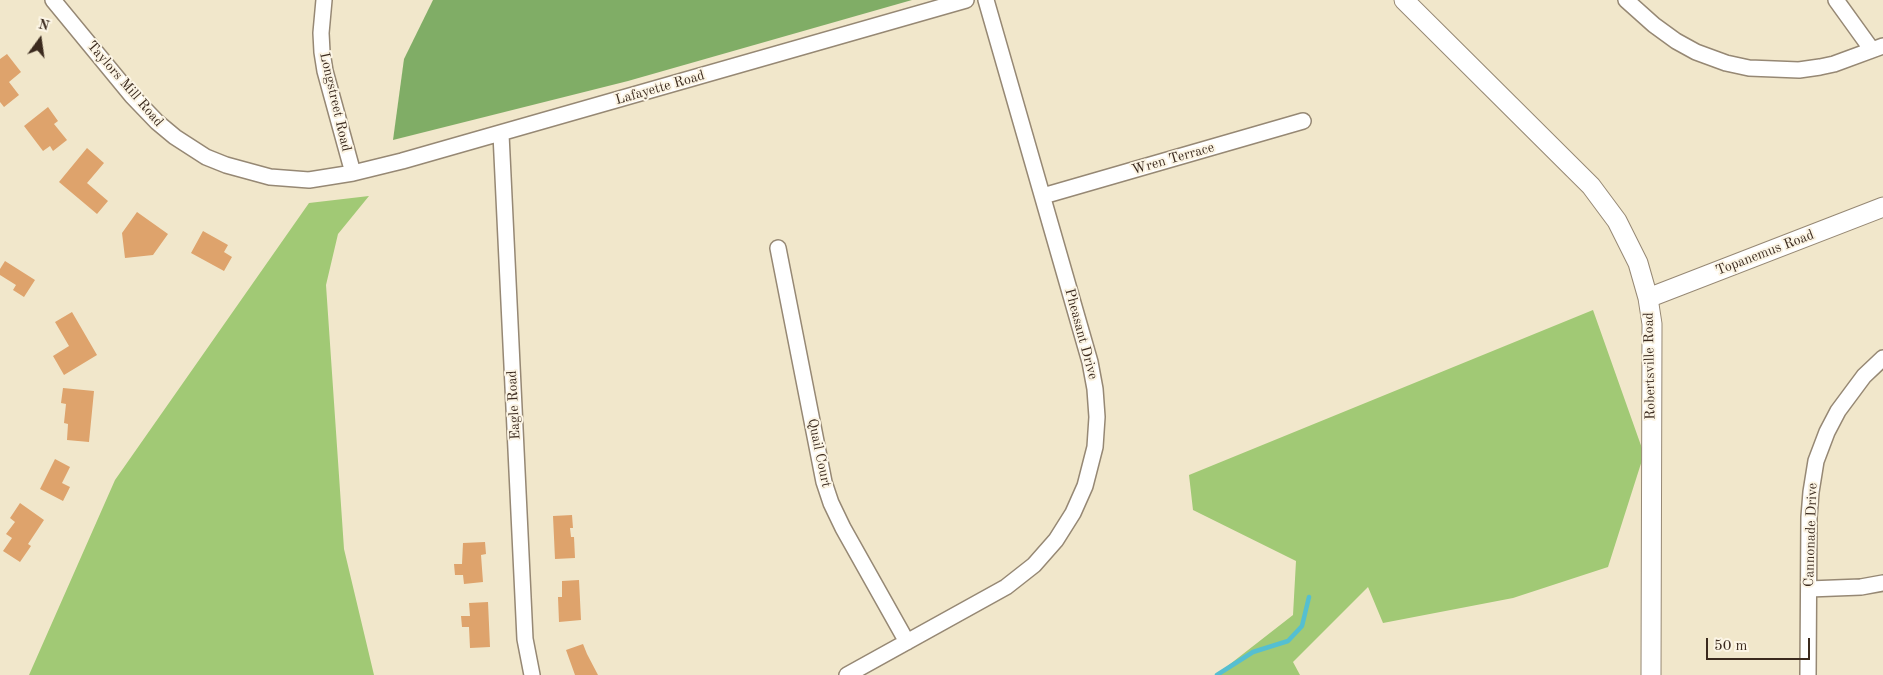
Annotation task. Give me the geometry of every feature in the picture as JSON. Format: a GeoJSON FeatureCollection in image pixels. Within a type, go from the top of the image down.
{"type":"FeatureCollection","features":[{"type":"Feature","properties":{"kind":"street","name":"Taylors Mill Road"},"geometry":{"type":"LineString","coordinates":[[53,0],[132,96],[157,122],[175,137],[206,157],[250,173],[284,179],[309,180],[353,173]]}},
{"type":"Feature","properties":{"kind":"street","name":"Longstreet Road"},"geometry":{"type":"LineString","coordinates":[[324,0],[321,33],[325,71],[353,173]]}},
{"type":"Feature","properties":{"kind":"street","name":"Lafayette Road"},"geometry":{"type":"LineString","coordinates":[[353,173],[501,134],[966,0]]}},
{"type":"Feature","properties":{"kind":"street","name":"Pheasant Drive"},"geometry":{"type":"LineString","coordinates":[[847,675],[1006,587],[1034,565],[1060,534],[1073,513],[1085,486],[1093,456],[1096,432],[1095,389],[1090,362],[986,0]]}},
{"type":"Feature","properties":{"kind":"street","name":"Robertsville Road"},"geometry":{"type":"LineString","coordinates":[[1404,0],[1596,192],[1617,221],[1638,263],[1648,298],[1652,324],[1651,675]]}},
{"type":"Feature","properties":{"kind":"street"},"geometry":{"type":"LineString","coordinates":[[1626,0],[1654,25],[1676,41],[1696,52],[1726,63],[1749,68],[1782,70],[1820,67],[1878,48],[1836,0]]}},
{"type":"Feature","properties":{"kind":"street","name":"Wren Terrace"},"geometry":{"type":"LineString","coordinates":[[1043,196],[1303,121]]}},
{"type":"Feature","properties":{"kind":"street","name":"Eagle Road"},"geometry":{"type":"LineString","coordinates":[[501,134],[525,640],[532,675]]}},
{"type":"Feature","properties":{"kind":"street","name":"Topanemus Road"},"geometry":{"type":"LineString","coordinates":[[1648,298],[1883,206]]}},
{"type":"Feature","properties":{"kind":"street","name":"Quail Court"},"geometry":{"type":"LineString","coordinates":[[778,248],[824,482],[831,503],[843,528],[907,642]]}},
{"type":"Feature","properties":{"kind":"street","name":"Cannonade Drive"},"geometry":{"type":"LineString","coordinates":[[1808,675],[1811,492],[1816,461],[1827,432],[1838,411],[1864,376],[1883,358]]}},
{"type":"Feature","properties":{"kind":"street"},"geometry":{"type":"LineString","coordinates":[[1808,589],[1861,587],[1883,583]]}},
{"type":"Feature","properties":{"kind":"green space"},"geometry":{"type":"Polygon","coordinates":[[[433,0],[912,0],[628,81],[393,140],[404,59],[433,0]]]}},
{"type":"Feature","properties":{"kind":"green space"},"geometry":{"type":"Polygon","coordinates":[[[369,196],[338,234],[326,285],[344,549],[374,675],[29,675],[115,480],[309,203],[369,196]]]}},
{"type":"Feature","properties":{"kind":"green space"},"geometry":{"type":"Polygon","coordinates":[[[1593,310],[1644,454],[1608,567],[1513,598],[1383,623],[1368,587],[1293,662],[1300,675],[1216,675],[1293,615],[1296,561],[1193,510],[1189,475],[1593,310]]]}},
{"type":"Feature","properties":{"kind":"building"},"geometry":{"type":"Polygon","coordinates":[[[7,54],[21,72],[9,82],[19,95],[4,107],[0,102],[0,59],[7,54]]]}},
{"type":"Feature","properties":{"kind":"building"},"geometry":{"type":"Polygon","coordinates":[[[48,107],[58,121],[54,124],[67,140],[53,151],[50,146],[43,151],[24,126],[48,107]]]}},
{"type":"Feature","properties":{"kind":"building"},"geometry":{"type":"Polygon","coordinates":[[[87,148],[104,163],[87,183],[108,201],[97,214],[59,182],[87,148]]]}},
{"type":"Feature","properties":{"kind":"building"},"geometry":{"type":"Polygon","coordinates":[[[137,212],[168,234],[153,255],[125,258],[122,233],[137,212]]]}},
{"type":"Feature","properties":{"kind":"building"},"geometry":{"type":"Polygon","coordinates":[[[203,231],[228,245],[224,252],[232,257],[224,271],[191,253],[203,231]]]}},
{"type":"Feature","properties":{"kind":"building"},"geometry":{"type":"Polygon","coordinates":[[[5,261],[35,280],[24,297],[13,290],[16,285],[0,275],[0,269],[5,261]]]}},
{"type":"Feature","properties":{"kind":"building"},"geometry":{"type":"Polygon","coordinates":[[[72,312],[97,355],[64,375],[53,356],[69,346],[55,322],[72,312]]]}},
{"type":"Feature","properties":{"kind":"building"},"geometry":{"type":"Polygon","coordinates":[[[63,388],[94,391],[89,442],[67,440],[68,424],[64,423],[66,404],[61,403],[63,388]]]}},
{"type":"Feature","properties":{"kind":"building"},"geometry":{"type":"Polygon","coordinates":[[[55,459],[70,467],[62,483],[70,487],[63,501],[40,489],[55,459]]]}},
{"type":"Feature","properties":{"kind":"building"},"geometry":{"type":"Polygon","coordinates":[[[20,503],[44,520],[28,544],[31,546],[20,562],[3,551],[12,538],[6,534],[15,522],[10,518],[20,503]]]}},
{"type":"Feature","properties":{"kind":"building"},"geometry":{"type":"Polygon","coordinates":[[[572,515],[573,528],[570,528],[571,537],[574,537],[575,558],[555,559],[553,516],[572,515]]]}},
{"type":"Feature","properties":{"kind":"building"},"geometry":{"type":"Polygon","coordinates":[[[485,542],[486,554],[481,555],[483,582],[464,584],[463,575],[455,575],[454,564],[462,564],[463,543],[485,542]]]}},
{"type":"Feature","properties":{"kind":"building"},"geometry":{"type":"Polygon","coordinates":[[[579,580],[581,620],[559,622],[558,597],[562,597],[562,581],[579,580]]]}},
{"type":"Feature","properties":{"kind":"building"},"geometry":{"type":"Polygon","coordinates":[[[488,602],[490,647],[470,648],[469,627],[462,627],[461,616],[470,616],[469,603],[488,602]]]}},
{"type":"Feature","properties":{"kind":"building"},"geometry":{"type":"Polygon","coordinates":[[[583,644],[598,675],[575,675],[566,650],[583,644]]]}},
{"type":"Feature","properties":{"kind":"waterway"},"geometry":{"type":"LineString","coordinates":[[1217,675],[1253,652],[1288,641],[1302,626],[1309,597]]}}]}
